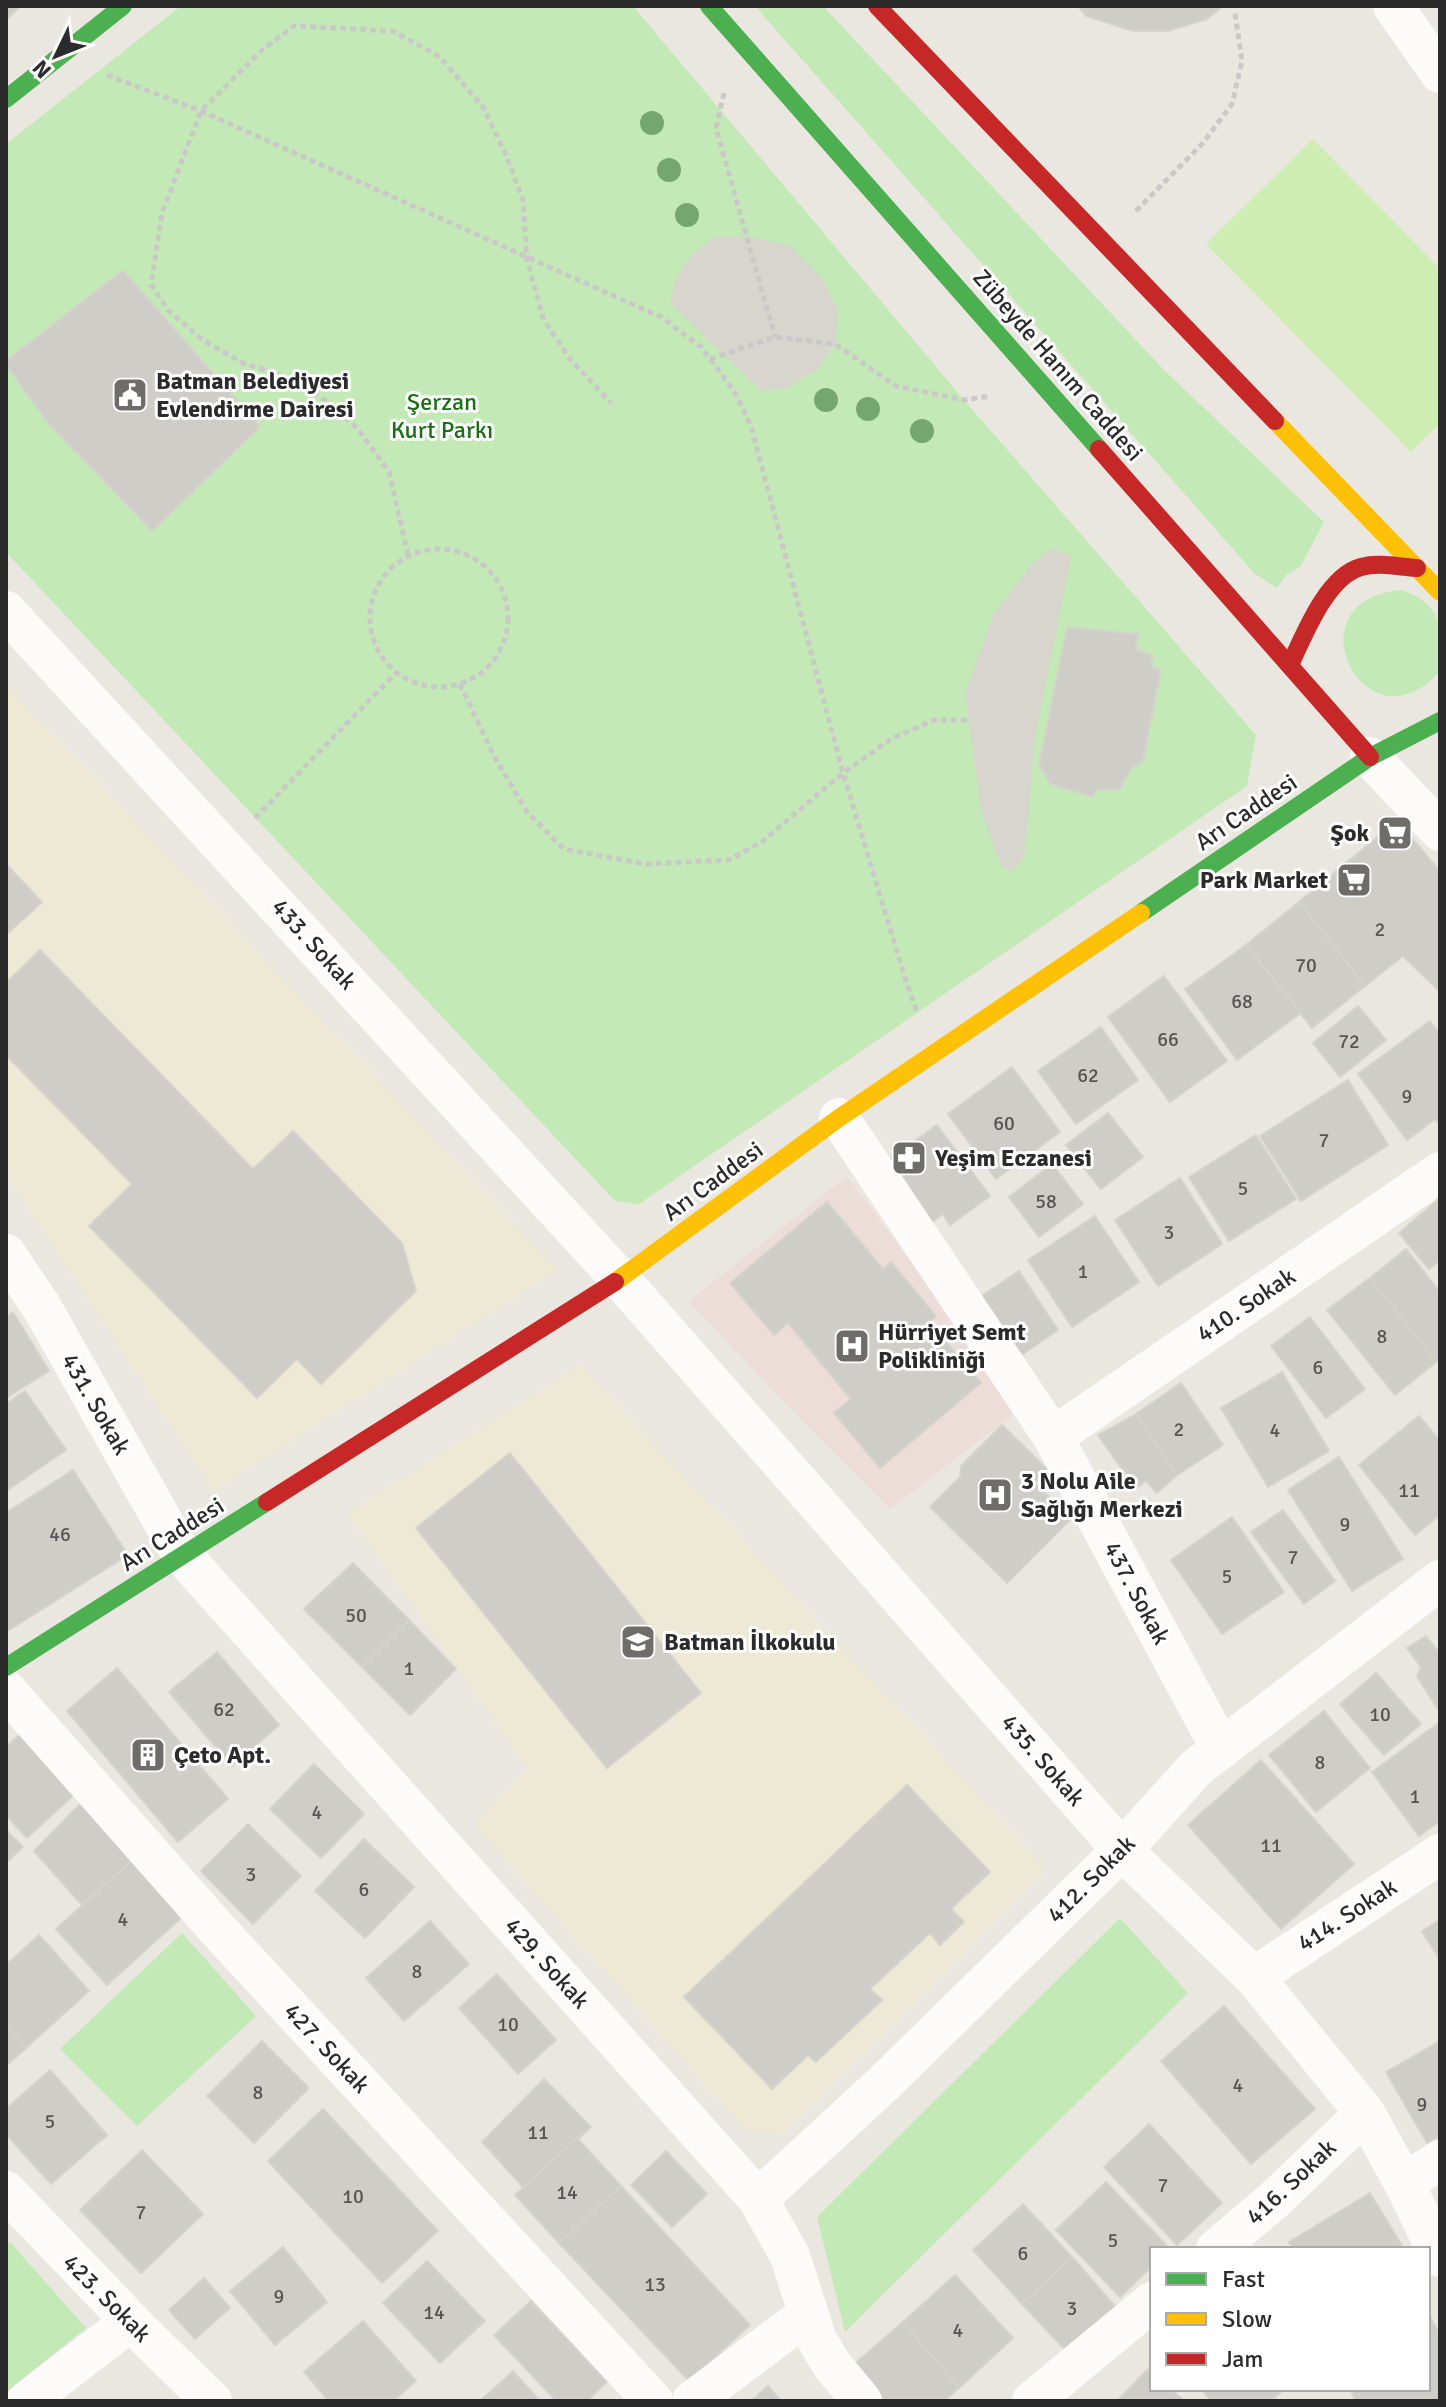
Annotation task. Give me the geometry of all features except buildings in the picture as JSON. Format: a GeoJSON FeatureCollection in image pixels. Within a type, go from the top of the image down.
{"type":"FeatureCollection","features":[{"type":"Feature","properties":{"kind":"street"},"geometry":{"type":"LineString","coordinates":[[6,99],[123,6]]}},
{"type":"Feature","properties":{"kind":"street","name":"Zübeyde Hanım Caddesi"},"geometry":{"type":"LineString","coordinates":[[709,6],[1370,757]]}},
{"type":"Feature","properties":{"kind":"street"},"geometry":{"type":"LineString","coordinates":[[877,6],[1440,592]]}},
{"type":"Feature","properties":{"kind":"street"},"geometry":{"type":"LineString","coordinates":[[1393,6],[1440,73]]}},
{"type":"Feature","properties":{"kind":"street"},"geometry":{"type":"LineString","coordinates":[[1290,665],[1315,614],[1340,580],[1358,567],[1417,568]]}},
{"type":"Feature","properties":{"kind":"street","name":"433. Sokak"},"geometry":{"type":"LineString","coordinates":[[6,611],[620,1279]]}},
{"type":"Feature","properties":{"kind":"street","name":"Arı Caddesi"},"geometry":{"type":"LineString","coordinates":[[6,1667],[620,1279],[839,1118],[933,1054],[1370,757],[1440,721]]}},
{"type":"Feature","properties":{"kind":"street"},"geometry":{"type":"LineString","coordinates":[[1370,757],[1440,831]]}},
{"type":"Feature","properties":{"kind":"street","name":"437. Sokak"},"geometry":{"type":"LineString","coordinates":[[839,1118],[1053,1437],[1221,1749]]}},
{"type":"Feature","properties":{"kind":"street","name":"410. Sokak"},"geometry":{"type":"LineString","coordinates":[[1053,1437],[1440,1172]]}},
{"type":"Feature","properties":{"kind":"street","name":"431. Sokak"},"geometry":{"type":"LineString","coordinates":[[6,1254],[41,1306],[182,1555]]}},
{"type":"Feature","properties":{"kind":"street","name":"435. Sokak"},"geometry":{"type":"LineString","coordinates":[[620,1279],[1122,1850],[1254,1977],[1365,2113],[1440,2257]]}},
{"type":"Feature","properties":{"kind":"street","name":"429. Sokak"},"geometry":{"type":"LineString","coordinates":[[182,1555],[758,2199],[790,2256],[817,2340],[832,2365],[862,2401]]}},
{"type":"Feature","properties":{"kind":"street","name":"412. Sokak"},"geometry":{"type":"LineString","coordinates":[[758,2199],[882,2085],[1122,1850],[1196,1768],[1440,1580]]}},
{"type":"Feature","properties":{"kind":"street","name":"427. Sokak"},"geometry":{"type":"LineString","coordinates":[[6,1690],[218,1930],[653,2401]]}},
{"type":"Feature","properties":{"kind":"street","name":"414. Sokak"},"geometry":{"type":"LineString","coordinates":[[1254,1977],[1440,1854]]}},
{"type":"Feature","properties":{"kind":"street","name":"416. Sokak"},"geometry":{"type":"LineString","coordinates":[[1218,2247],[1273,2201],[1365,2113]]}},
{"type":"Feature","properties":{"kind":"street"},"geometry":{"type":"LineString","coordinates":[[1404,2183],[1440,2160]]}},
{"type":"Feature","properties":{"kind":"street","name":"423. Sokak"},"geometry":{"type":"LineString","coordinates":[[6,2191],[130,2322],[212,2401]]}},
{"type":"Feature","properties":{"kind":"street"},"geometry":{"type":"LineString","coordinates":[[1032,2401],[1150,2304]]}},
{"type":"Feature","properties":{"kind":"street"},"geometry":{"type":"LineString","coordinates":[[692,2401],[808,2314]]}},
{"type":"Feature","properties":{"kind":"street"},"geometry":{"type":"LineString","coordinates":[[27,2401],[130,2322]]}},
{"type":"Feature","properties":{"kind":"path"},"geometry":{"type":"LineString","coordinates":[[1105,243],[1203,143],[1232,104],[1242,61],[1235,13]]}},
{"type":"Feature","properties":{"kind":"path"},"geometry":{"type":"LineString","coordinates":[[408,555],[389,472],[358,429],[325,400],[295,380],[243,363],[203,340],[168,310],[151,285],[162,213],[201,111],[262,50],[294,26],[393,31],[440,57],[483,107],[523,200],[527,259],[543,318],[569,358],[611,403]]}},
{"type":"Feature","properties":{"kind":"path"},"geometry":{"type":"LineString","coordinates":[[738,38],[716,128],[775,337]]}},
{"type":"Feature","properties":{"kind":"path"},"geometry":{"type":"LineString","coordinates":[[69,50],[109,77],[201,111],[661,317],[701,347],[734,391],[751,426],[843,773],[905,978],[933,1054]]}},
{"type":"Feature","properties":{"kind":"path"},"geometry":{"type":"LineString","coordinates":[[710,359],[775,337],[835,344],[896,386],[964,400],[1048,389]]}},
{"type":"Feature","properties":{"kind":"path"},"geometry":{"type":"LineString","coordinates":[[431,549],[455,550],[465,554],[476,559],[493,575],[505,594],[509,617],[505,638],[495,659],[480,675],[460,684],[438,687],[415,683],[396,673],[380,655],[371,633],[370,610],[376,587],[389,568],[408,555],[431,549]]}},
{"type":"Feature","properties":{"kind":"path"},"geometry":{"type":"LineString","coordinates":[[226,848],[396,673]]}},
{"type":"Feature","properties":{"kind":"path"},"geometry":{"type":"LineString","coordinates":[[460,684],[493,754],[527,812],[564,849],[645,864],[729,860],[763,841],[843,773],[891,739],[934,720],[967,720]]}},
{"type":"Feature","properties":{"kind":"shaded area"},"geometry":{"type":"Polygon","coordinates":[[[746,236],[789,245],[823,279],[838,313],[835,344],[818,369],[787,388],[761,391],[670,303],[676,278],[693,253],[716,237],[746,236]]]}},
{"type":"Feature","properties":{"kind":"shaded area"},"geometry":{"type":"Polygon","coordinates":[[[1052,548],[1071,556],[1035,736],[1025,856],[1011,872],[1000,864],[981,810],[965,694],[993,615],[1032,564],[1052,548]]]}},
{"type":"Feature","properties":{"kind":"shaded area"},"geometry":{"type":"Polygon","coordinates":[[[6,685],[558,1270],[213,1491],[6,1175],[6,685]]]}},
{"type":"Feature","properties":{"kind":"shaded area","name":"Hürriyet Semt Polikliniği"},"geometry":{"type":"Polygon","coordinates":[[[847,1176],[1020,1409],[890,1509],[689,1301],[847,1176]]]}},
{"type":"Feature","properties":{"kind":"shaded area","name":"Batman İlkokulu"},"geometry":{"type":"Polygon","coordinates":[[[581,1365],[1047,1870],[782,2135],[746,2131],[473,1824],[529,1770],[347,1514],[581,1365]]]}},
{"type":"Feature","properties":{"kind":"green space","name":"Şerzan Kurt Parkı"},"geometry":{"type":"Polygon","coordinates":[[[181,6],[633,6],[964,400],[1256,735],[1247,786],[639,1204],[615,1201],[6,552],[6,144],[181,6]]]}},
{"type":"Feature","properties":{"kind":"green space"},"geometry":{"type":"Polygon","coordinates":[[[755,6],[823,6],[1164,370],[1324,522],[1300,567],[1287,574],[1277,588],[1255,574],[755,6]]]}},
{"type":"Feature","properties":{"kind":"green space"},"geometry":{"type":"Polygon","coordinates":[[[1313,139],[1440,269],[1440,423],[1411,452],[1206,244],[1313,139]]]}},
{"type":"Feature","properties":{"kind":"green space"},"geometry":{"type":"Polygon","coordinates":[[[1401,590],[1416,596],[1433,611],[1440,631],[1440,671],[1413,692],[1387,696],[1365,685],[1350,666],[1344,642],[1348,619],[1367,600],[1401,590]]]}},
{"type":"Feature","properties":{"kind":"green space"},"geometry":{"type":"Polygon","coordinates":[[[1120,1918],[1188,1993],[845,2332],[817,2217],[1120,1918]]]}},
{"type":"Feature","properties":{"kind":"green space"},"geometry":{"type":"Polygon","coordinates":[[[182,1933],[256,2016],[137,2126],[60,2049],[182,1933]]]}},
{"type":"Feature","properties":{"kind":"green space"},"geometry":{"type":"Polygon","coordinates":[[[10,2242],[86,2328],[6,2392],[6,2245],[10,2242]]]}},
{"type":"Feature","properties":{"kind":"traffic: fast"},"geometry":{"type":"LineString","coordinates":[[6,99],[123,6]]}},
{"type":"Feature","properties":{"kind":"traffic: fast"},"geometry":{"type":"LineString","coordinates":[[709,6],[1099,449]]}},
{"type":"Feature","properties":{"kind":"traffic: fast"},"geometry":{"type":"LineString","coordinates":[[1141,913],[1370,757],[1440,721]]}},
{"type":"Feature","properties":{"kind":"traffic: fast"},"geometry":{"type":"LineString","coordinates":[[6,1667],[267,1502]]}},
{"type":"Feature","properties":{"kind":"traffic: slow"},"geometry":{"type":"LineString","coordinates":[[1275,421],[1440,592]]}},
{"type":"Feature","properties":{"kind":"traffic: slow"},"geometry":{"type":"LineString","coordinates":[[615,1282],[839,1118],[1141,913]]}},
{"type":"Feature","properties":{"kind":"traffic: jam"},"geometry":{"type":"LineString","coordinates":[[877,6],[1275,421]]}},
{"type":"Feature","properties":{"kind":"traffic: jam"},"geometry":{"type":"LineString","coordinates":[[1099,449],[1370,757]]}},
{"type":"Feature","properties":{"kind":"traffic: jam"},"geometry":{"type":"LineString","coordinates":[[1290,665],[1318,608],[1327,594],[1349,573],[1375,565],[1417,568]]}},
{"type":"Feature","properties":{"kind":"traffic: jam"},"geometry":{"type":"LineString","coordinates":[[267,1502],[615,1282]]}},
{"type":"Feature","properties":{"kind":"place","name":"Batman Belediyesi Evlendirme Dairesi"},"geometry":{"type":"Point","coordinates":[130,395]}},
{"type":"Feature","properties":{"kind":"place","name":"Şok"},"geometry":{"type":"Point","coordinates":[1395,833]}},
{"type":"Feature","properties":{"kind":"place","name":"Park Market"},"geometry":{"type":"Point","coordinates":[1354,880]}},
{"type":"Feature","properties":{"kind":"place","name":"Yeşim Eczanesi"},"geometry":{"type":"Point","coordinates":[909,1158]}},
{"type":"Feature","properties":{"kind":"place","name":"Hürriyet Semt Polikliniği"},"geometry":{"type":"Point","coordinates":[852,1346]}},
{"type":"Feature","properties":{"kind":"place","name":"3 Nolu Aile Sağlığı Merkezi"},"geometry":{"type":"Point","coordinates":[995,1495]}},
{"type":"Feature","properties":{"kind":"place","name":"Batman İlkokulu"},"geometry":{"type":"Point","coordinates":[638,1642]}},
{"type":"Feature","properties":{"kind":"place","name":"Çeto Apt."},"geometry":{"type":"Point","coordinates":[148,1755]}}]}
